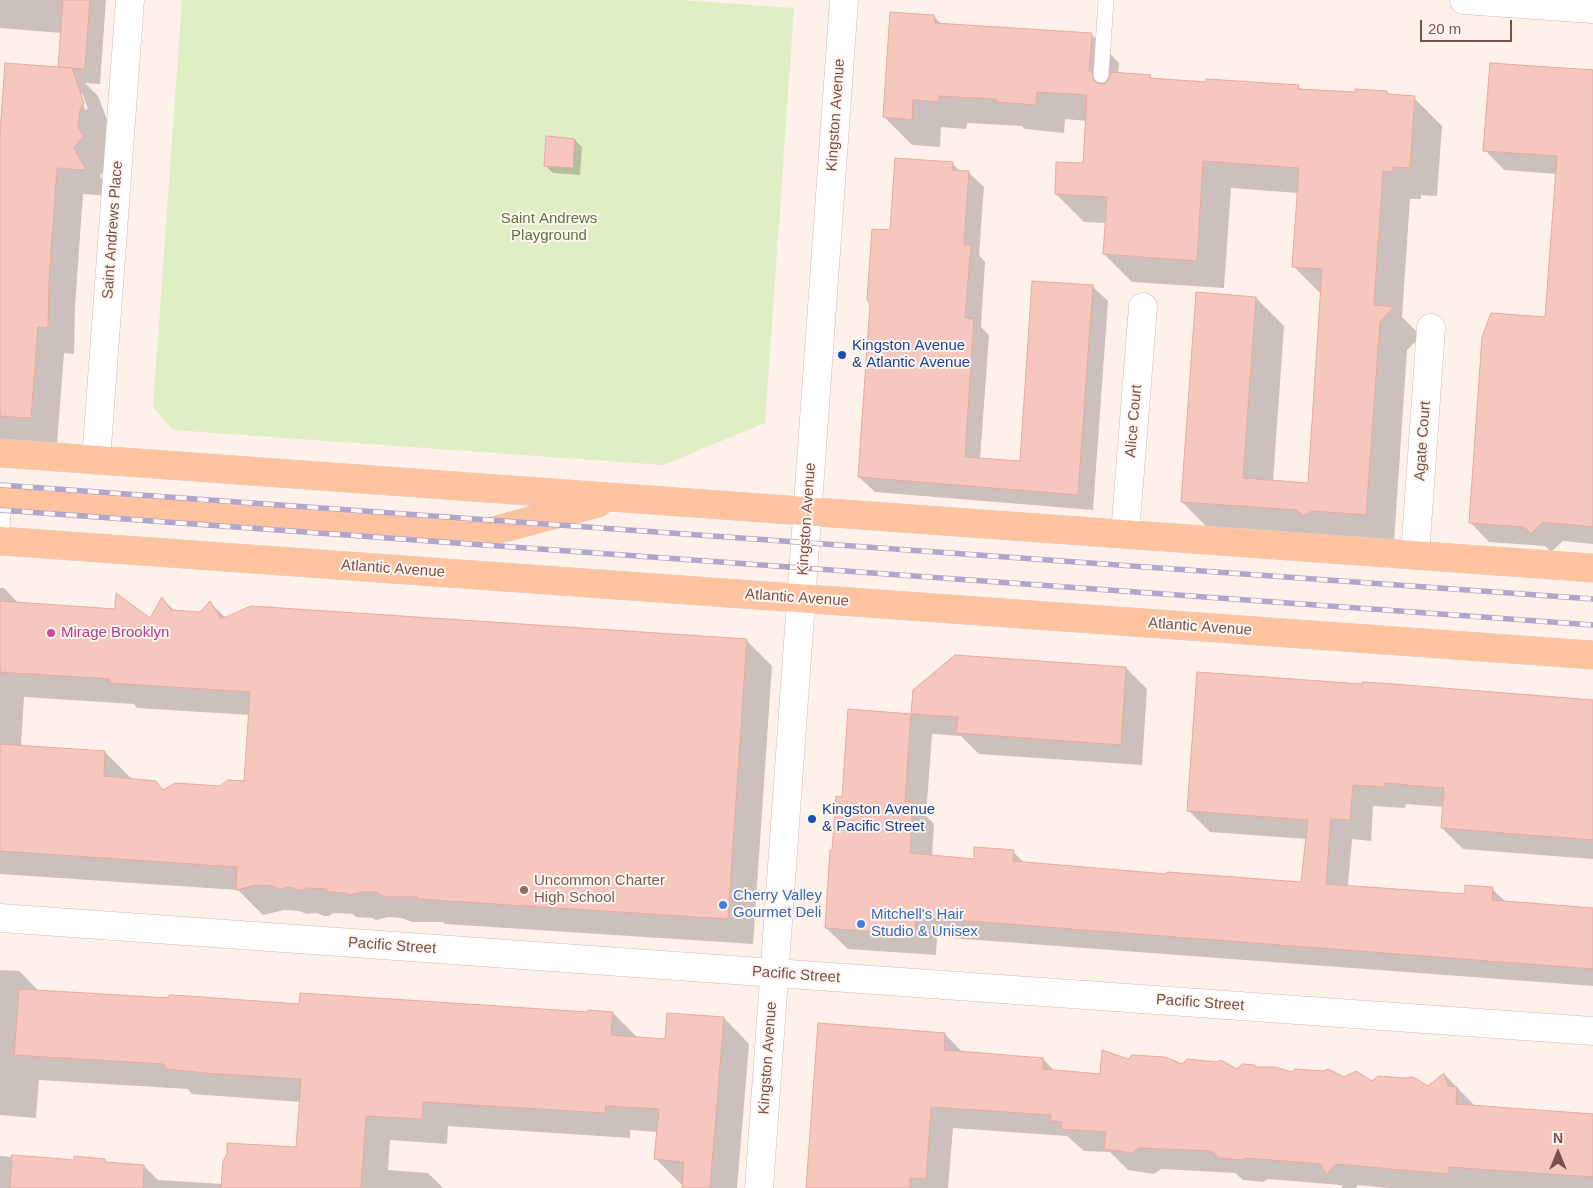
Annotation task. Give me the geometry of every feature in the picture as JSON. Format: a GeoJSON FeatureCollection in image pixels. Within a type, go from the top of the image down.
{"type":"FeatureCollection","features":[{"type":"Feature","properties":{"kind":"main road"},"geometry":{"type":"LineString","coordinates":[[0,453],[1593,568]]}},
{"type":"Feature","properties":{"kind":"main road"},"geometry":{"type":"LineString","coordinates":[[2,498],[485,533],[620,498]]}},
{"type":"Feature","properties":{"kind":"main road","name":"Atlantic Avenue"},"geometry":{"type":"LineString","coordinates":[[0,541],[1593,655]]}},
{"type":"Feature","properties":{"kind":"street","name":"Saint Andrews Place"},"geometry":{"type":"LineString","coordinates":[[96,460],[130,0]]}},
{"type":"Feature","properties":{"kind":"street","name":"Kingston Avenue"},"geometry":{"type":"LineString","coordinates":[[759,1188],[844,0]]}},
{"type":"Feature","properties":{"kind":"street"},"geometry":{"type":"LineString","coordinates":[[1464,0],[1593,9]]}},
{"type":"Feature","properties":{"kind":"street","name":"Alice Court"},"geometry":{"type":"LineString","coordinates":[[1125,534],[1143,307]]}},
{"type":"Feature","properties":{"kind":"street","name":"Agate Court"},"geometry":{"type":"LineString","coordinates":[[1415,555],[1431,328]]}},
{"type":"Feature","properties":{"kind":"street","name":"Pacific Street"},"geometry":{"type":"LineString","coordinates":[[0,918],[1593,1031]]}},
{"type":"Feature","properties":{"kind":"lane"},"geometry":{"type":"LineString","coordinates":[[1101,75],[1106,0]]}},
{"type":"Feature","properties":{"kind":"lane"},"geometry":{"type":"LineString","coordinates":[[0,541],[2,498]]}},
{"type":"Feature","properties":{"kind":"green space","name":"Saint Andrews Playground"},"geometry":{"type":"Polygon","coordinates":[[[182,0],[682,0],[794,8],[765,423],[663,465],[173,430],[153,407],[182,0]]]}},
{"type":"Feature","properties":{"kind":"building"},"geometry":{"type":"Polygon","coordinates":[[[63,0],[90,0],[85,69],[58,67],[63,0]]]}},
{"type":"Feature","properties":{"kind":"building"},"geometry":{"type":"Polygon","coordinates":[[[890,12],[934,15],[935,23],[1092,33],[1089,71],[1092,71],[1093,80],[1100,84],[1105,84],[1108,81],[1111,72],[1151,75],[1150,78],[1206,82],[1206,79],[1299,85],[1298,89],[1355,92],[1355,89],[1387,91],[1387,94],[1415,96],[1410,168],[1393,167],[1393,172],[1383,171],[1374,305],[1394,307],[1380,322],[1366,515],[1312,511],[1303,516],[1297,510],[1181,502],[1196,292],[1256,297],[1243,478],[1308,483],[1322,269],[1292,267],[1299,168],[1203,161],[1197,261],[1103,254],[1107,197],[1055,194],[1056,162],[1083,163],[1087,95],[1037,92],[1036,105],[996,102],[996,99],[939,96],[939,102],[913,100],[912,120],[883,117],[890,12]]]}},
{"type":"Feature","properties":{"kind":"building"},"geometry":{"type":"Polygon","coordinates":[[[5,63],[72,68],[84,103],[80,110],[78,128],[83,136],[74,148],[86,170],[57,168],[49,280],[48,328],[38,327],[31,418],[0,416],[0,133],[5,63]]]}},
{"type":"Feature","properties":{"kind":"building"},"geometry":{"type":"Polygon","coordinates":[[[1490,63],[1593,70],[1593,527],[1543,522],[1531,534],[1524,527],[1469,523],[1482,337],[1491,313],[1545,317],[1557,156],[1483,151],[1490,63]]]}},
{"type":"Feature","properties":{"kind":"building"},"geometry":{"type":"Polygon","coordinates":[[[546,136],[575,139],[573,168],[544,166],[546,136]]]}},
{"type":"Feature","properties":{"kind":"building"},"geometry":{"type":"Polygon","coordinates":[[[895,158],[953,162],[952,170],[969,171],[964,245],[971,245],[965,318],[974,319],[965,457],[1020,461],[1032,281],[1093,285],[1078,495],[858,477],[870,305],[867,299],[872,229],[890,230],[895,158]]]}},
{"type":"Feature","properties":{"kind":"building"},"geometry":{"type":"Polygon","coordinates":[[[116,593],[150,618],[162,597],[171,610],[200,612],[210,601],[221,619],[251,606],[747,639],[728,919],[418,899],[418,897],[385,897],[376,892],[362,892],[349,895],[329,892],[326,889],[307,888],[298,890],[290,887],[280,889],[273,886],[257,885],[236,890],[237,867],[0,851],[0,744],[105,751],[104,776],[156,781],[163,790],[175,783],[220,786],[228,780],[244,781],[250,692],[110,683],[110,679],[0,672],[0,601],[115,609],[116,593]]]}},
{"type":"Feature","properties":{"kind":"building"},"geometry":{"type":"Polygon","coordinates":[[[955,655],[1126,667],[1121,745],[956,733],[958,717],[911,714],[913,690],[955,655]]]}},
{"type":"Feature","properties":{"kind":"building"},"geometry":{"type":"Polygon","coordinates":[[[1197,672],[1362,684],[1362,682],[1393,684],[1593,700],[1593,840],[1441,828],[1444,788],[1385,783],[1385,787],[1353,785],[1350,820],[1331,819],[1326,884],[1465,894],[1465,885],[1493,887],[1492,900],[1593,908],[1593,969],[916,917],[915,935],[825,928],[836,796],[842,797],[848,709],[911,714],[905,801],[913,802],[910,853],[974,859],[974,847],[1002,849],[1014,850],[1013,861],[1167,874],[1167,872],[1301,882],[1308,820],[1187,811],[1197,672]]]}},
{"type":"Feature","properties":{"kind":"building"},"geometry":{"type":"Polygon","coordinates":[[[19,989],[169,998],[169,995],[188,996],[299,1004],[300,993],[588,1012],[588,1010],[613,1012],[611,1035],[665,1039],[667,1013],[724,1017],[710,1188],[682,1188],[684,1162],[654,1159],[659,1109],[606,1106],[605,1113],[423,1102],[422,1119],[366,1116],[361,1188],[221,1188],[223,1161],[227,1154],[227,1143],[296,1147],[301,1079],[166,1069],[163,1064],[14,1055],[19,989]]]}},
{"type":"Feature","properties":{"kind":"building"},"geometry":{"type":"Polygon","coordinates":[[[818,1023],[945,1033],[944,1050],[1043,1058],[1043,1069],[1100,1074],[1102,1050],[1128,1059],[1132,1055],[1165,1057],[1182,1064],[1187,1059],[1216,1062],[1221,1060],[1237,1069],[1242,1064],[1255,1065],[1255,1067],[1275,1067],[1292,1072],[1295,1069],[1323,1071],[1328,1069],[1344,1077],[1356,1071],[1372,1081],[1378,1076],[1413,1077],[1428,1086],[1444,1073],[1448,1086],[1457,1087],[1456,1104],[1593,1114],[1593,1177],[1449,1167],[1448,1174],[1336,1164],[1327,1174],[1320,1164],[1246,1158],[1241,1160],[1220,1158],[1211,1151],[1139,1148],[1132,1153],[1104,1149],[1106,1132],[1061,1129],[1062,1122],[1050,1121],[1051,1115],[931,1107],[926,1179],[910,1178],[910,1188],[806,1188],[818,1023]]]}},
{"type":"Feature","properties":{"kind":"building"},"geometry":{"type":"Polygon","coordinates":[[[12,1155],[74,1160],[74,1156],[105,1159],[105,1162],[144,1165],[143,1188],[10,1188],[12,1155]]]}},
{"type":"Feature","properties":{"kind":"railway"},"geometry":{"type":"LineString","coordinates":[[0,485],[1593,599]]}},
{"type":"Feature","properties":{"kind":"railway"},"geometry":{"type":"LineString","coordinates":[[0,510],[1593,625]]}},
{"type":"Feature","properties":{"kind":"place","name":"Kingston Avenue & Atlantic Avenue"},"geometry":{"type":"Point","coordinates":[842,355]}},
{"type":"Feature","properties":{"kind":"place","name":"Mirage Brooklyn"},"geometry":{"type":"Point","coordinates":[51,633]}},
{"type":"Feature","properties":{"kind":"place","name":"Kingston Avenue & Pacific Street"},"geometry":{"type":"Point","coordinates":[812,819]}},
{"type":"Feature","properties":{"kind":"place","name":"Uncommon Charter High School"},"geometry":{"type":"Point","coordinates":[524,890]}},
{"type":"Feature","properties":{"kind":"place","name":"Cherry Valley Gourmet Deli"},"geometry":{"type":"Point","coordinates":[723,905]}},
{"type":"Feature","properties":{"kind":"place","name":"Mitchell's Hair Studio & Unisex"},"geometry":{"type":"Point","coordinates":[861,924]}}]}
